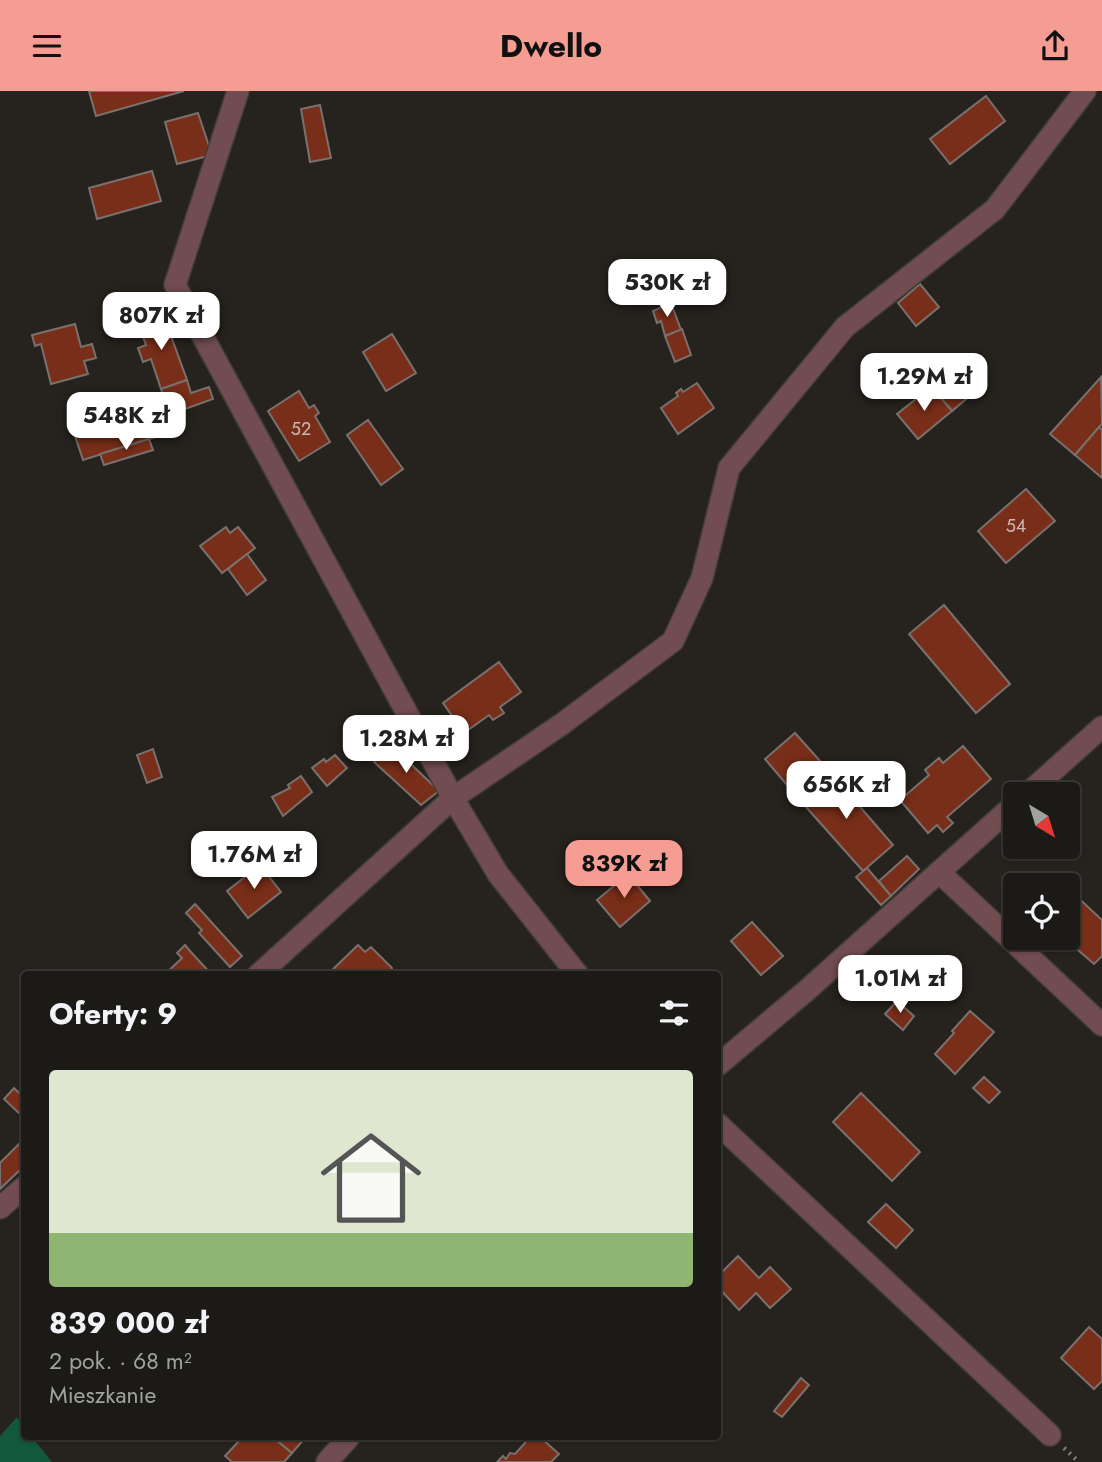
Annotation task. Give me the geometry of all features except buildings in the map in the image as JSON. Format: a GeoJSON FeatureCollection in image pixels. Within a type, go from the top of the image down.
{"type":"FeatureCollection","features":[{"type":"Feature","properties":{"kind":"street"},"geometry":{"type":"LineString","coordinates":[[238,91],[175,285],[453,798],[498,874],[575,971]]}},
{"type":"Feature","properties":{"kind":"street"},"geometry":{"type":"LineString","coordinates":[[262,971],[453,798],[562,724],[673,641],[702,577],[729,468],[845,327],[995,209],[1085,91]]}},
{"type":"Feature","properties":{"kind":"street"},"geometry":{"type":"LineString","coordinates":[[1041,782],[1102,727]]}},
{"type":"Feature","properties":{"kind":"street"},"geometry":{"type":"LineString","coordinates":[[721,1062],[806,991],[1003,815]]}},
{"type":"Feature","properties":{"kind":"street"},"geometry":{"type":"LineString","coordinates":[[939,872],[1102,1025]]}},
{"type":"Feature","properties":{"kind":"street"},"geometry":{"type":"LineString","coordinates":[[721,1127],[1050,1435]]}},
{"type":"Feature","properties":{"kind":"street"},"geometry":{"type":"LineString","coordinates":[[0,1208],[21,1190]]}},
{"type":"Feature","properties":{"kind":"street"},"geometry":{"type":"LineString","coordinates":[[327,1462],[346,1440]]}},
{"type":"Feature","properties":{"kind":"green space"},"geometry":{"type":"Polygon","coordinates":[[[17,1417],[21,1423],[21,1440],[34,1440],[52,1462],[0,1462],[0,1436],[17,1417]]]}}]}
